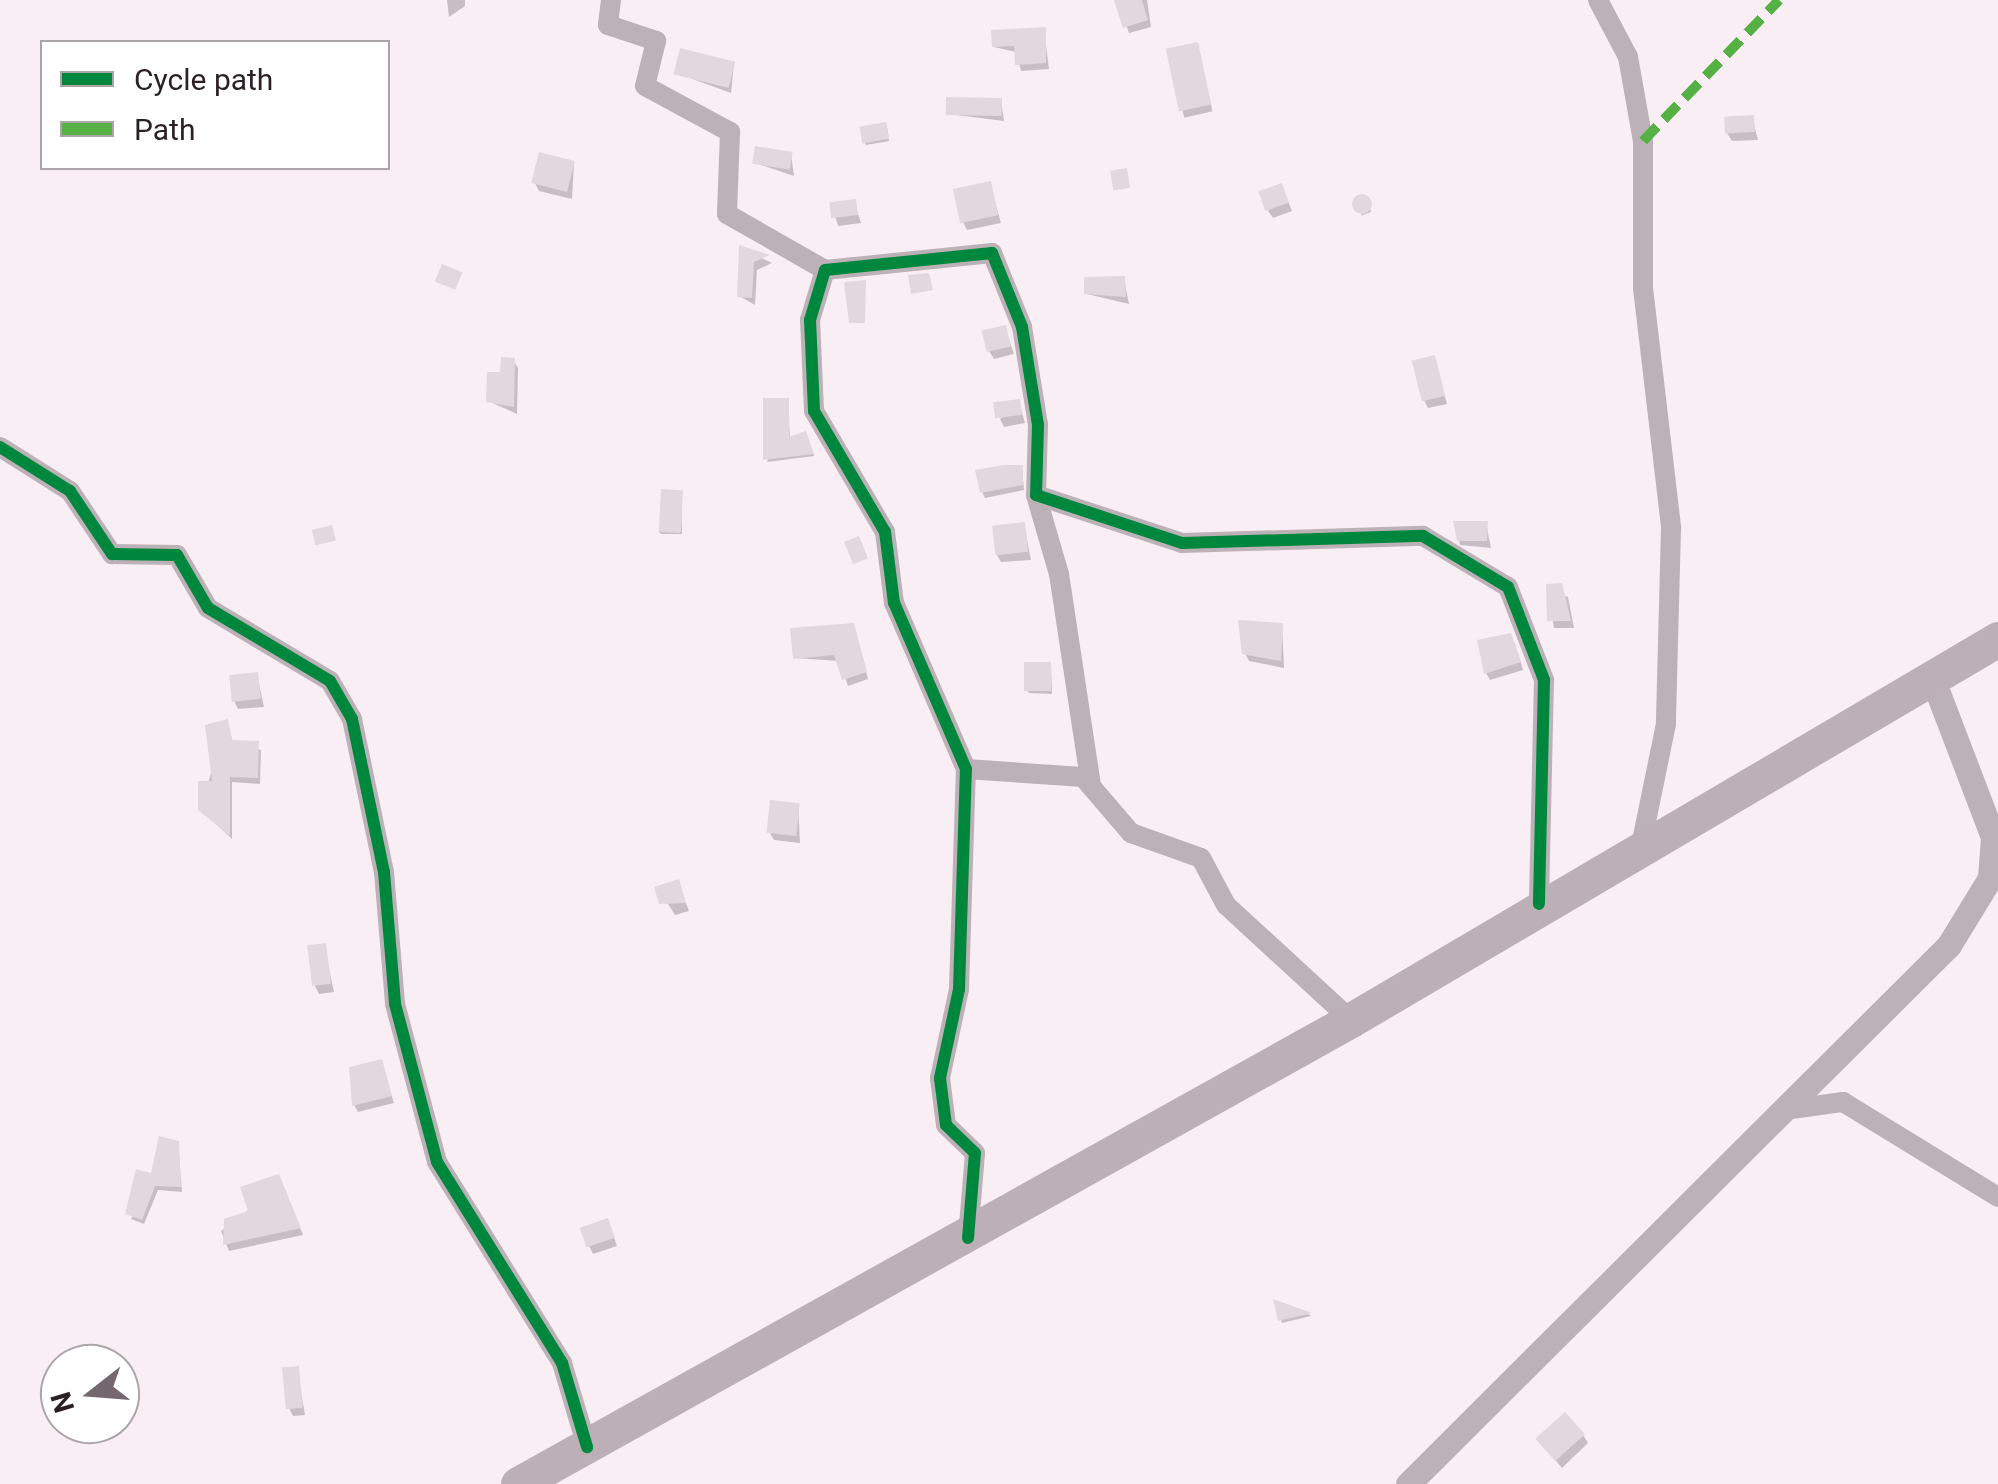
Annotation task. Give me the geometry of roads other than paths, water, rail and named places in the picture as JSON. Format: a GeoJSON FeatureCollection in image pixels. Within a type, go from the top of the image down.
{"type":"FeatureCollection","features":[{"type":"Feature","properties":{"kind":"highway"},"geometry":{"type":"LineString","coordinates":[[518,1484],[968,1238],[1350,1020],[1539,904],[1998,639]]}},
{"type":"Feature","properties":{"kind":"street"},"geometry":{"type":"LineString","coordinates":[[611,0],[608,26],[656,41],[645,86],[730,132],[728,214],[824,270],[992,253],[1022,327],[1038,425],[1036,495],[1059,574],[1091,785]]}},
{"type":"Feature","properties":{"kind":"street"},"geometry":{"type":"LineString","coordinates":[[1598,0],[1628,57],[1643,141],[1643,288],[1671,528],[1666,724],[1641,846]]}},
{"type":"Feature","properties":{"kind":"street"},"geometry":{"type":"LineString","coordinates":[[824,270],[810,320],[814,411],[885,532],[894,603],[966,769],[959,989],[940,1078],[946,1125],[975,1153],[968,1238]]}},
{"type":"Feature","properties":{"kind":"street"},"geometry":{"type":"LineString","coordinates":[[0,448],[70,491],[112,554],[177,555],[208,608],[330,680],[352,719],[384,872],[395,1004],[437,1162],[562,1364],[587,1446]]}},
{"type":"Feature","properties":{"kind":"street"},"geometry":{"type":"LineString","coordinates":[[1036,495],[1182,543],[1423,536],[1508,587],[1544,680],[1539,904]]}},
{"type":"Feature","properties":{"kind":"street"},"geometry":{"type":"LineString","coordinates":[[1408,1484],[1949,946],[1994,874],[1994,838],[1932,677]]}},
{"type":"Feature","properties":{"kind":"street"},"geometry":{"type":"LineString","coordinates":[[966,769],[1083,776],[1132,833],[1201,858],[1226,905],[1350,1020]]}},
{"type":"Feature","properties":{"kind":"street"},"geometry":{"type":"LineString","coordinates":[[1784,1110],[1843,1102],[1998,1197]]}}]}
